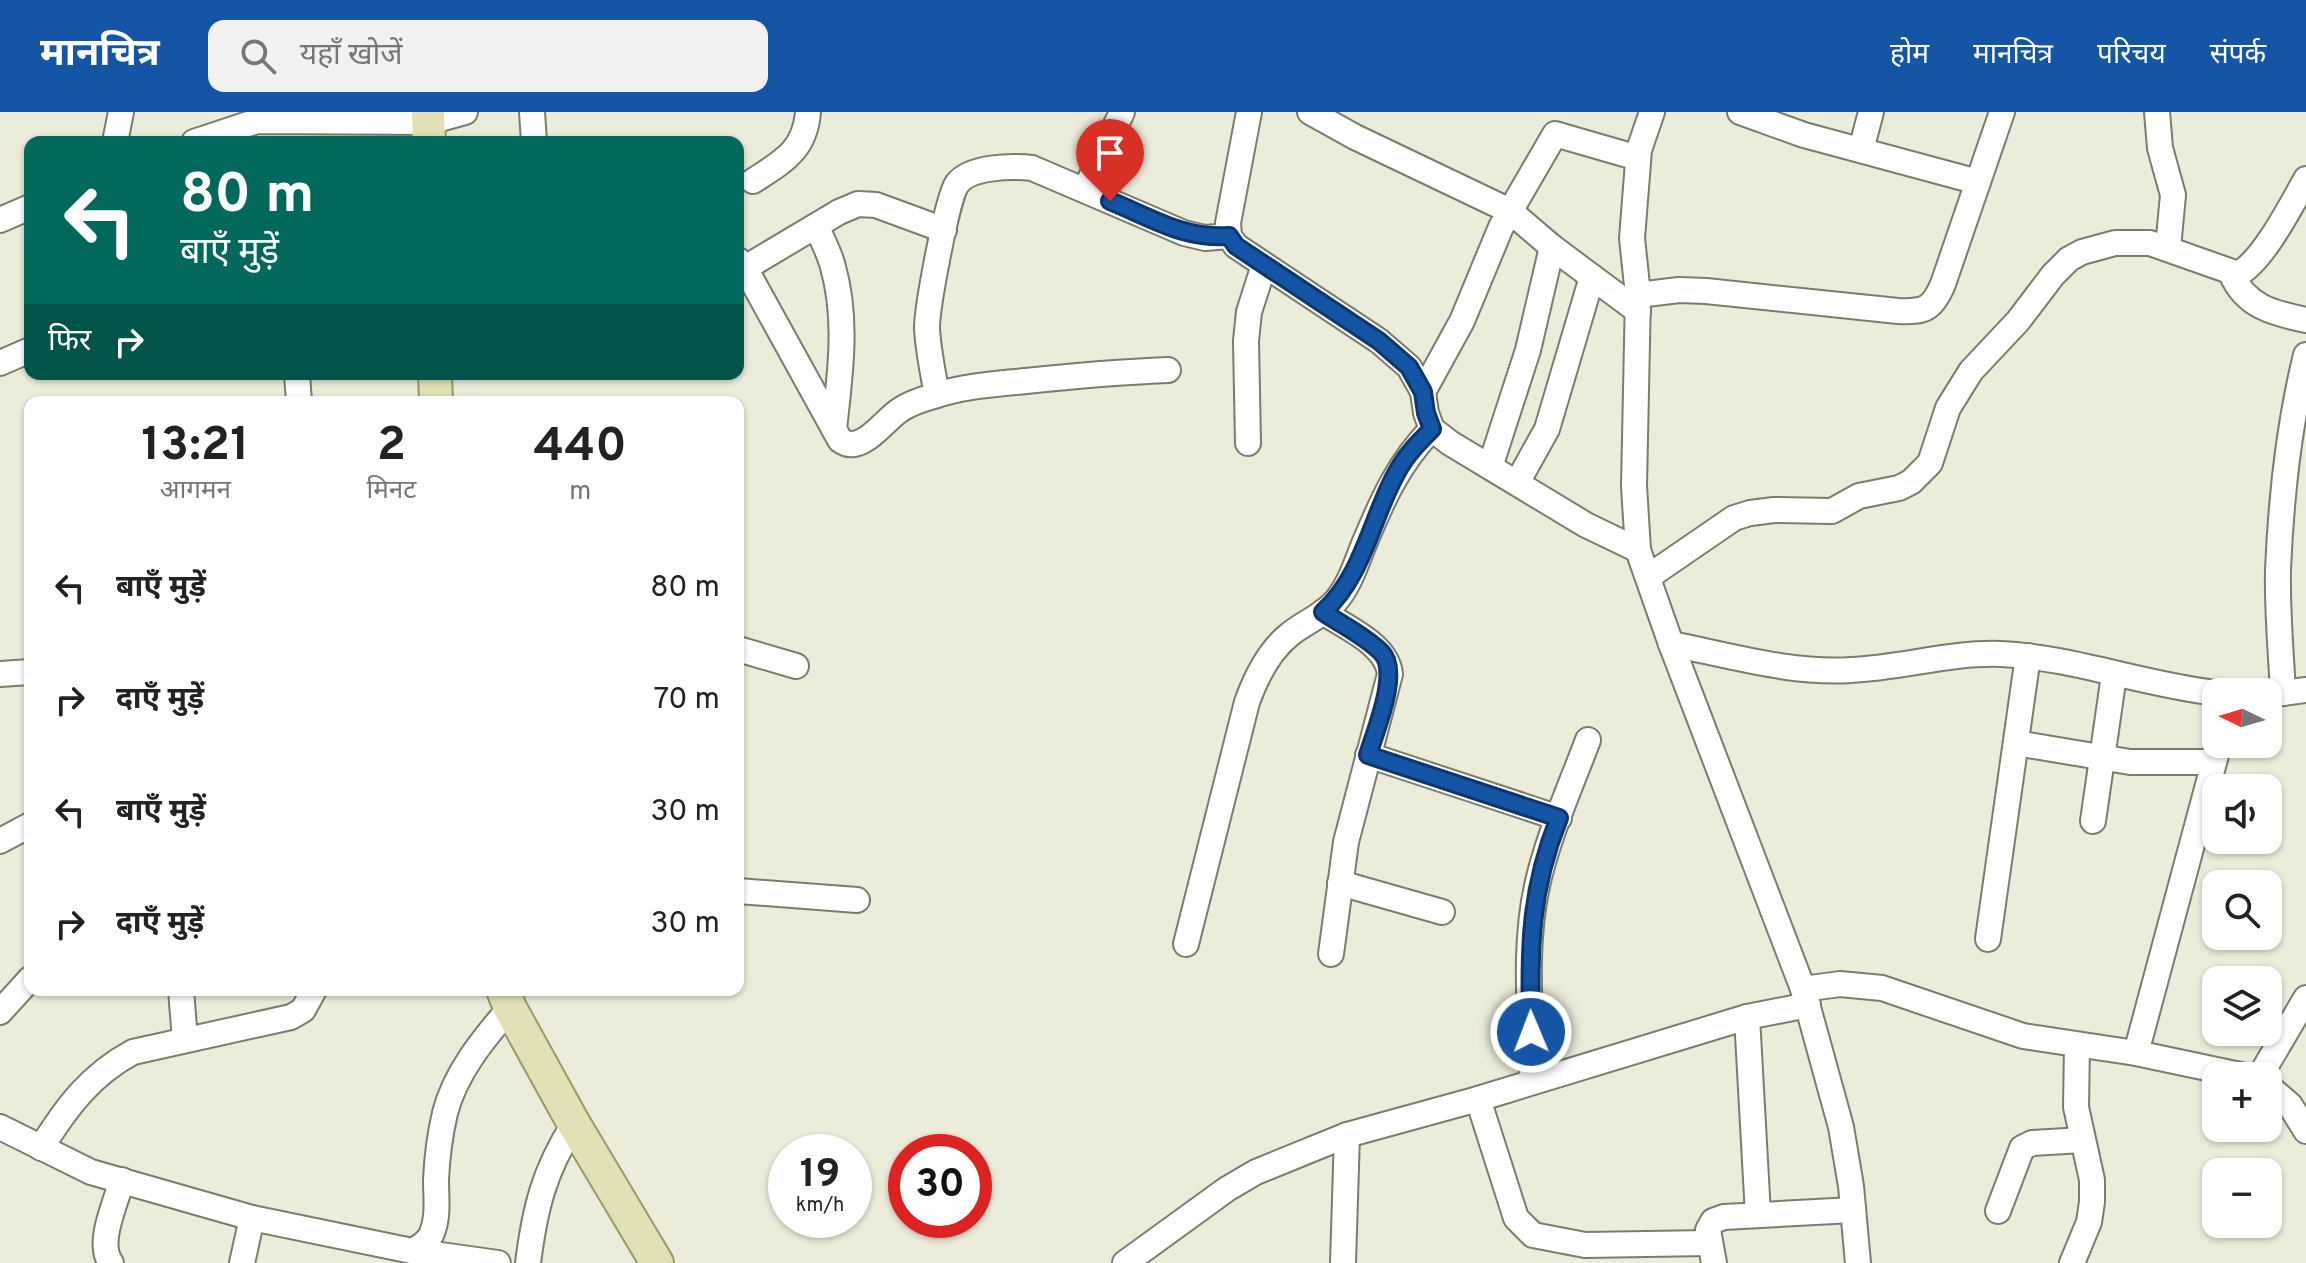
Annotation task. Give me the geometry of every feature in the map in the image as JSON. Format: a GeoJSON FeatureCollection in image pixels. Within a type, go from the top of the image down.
{"type":"FeatureCollection","features":[{"type":"Feature","properties":{"kind":"main road"},"geometry":{"type":"LineString","coordinates":[[506,999],[574,1124],[657,1263]]}},
{"type":"Feature","properties":{"kind":"street"},"geometry":{"type":"LineString","coordinates":[[116,136],[121,112]]}},
{"type":"Feature","properties":{"kind":"street"},"geometry":{"type":"LineString","coordinates":[[209,136],[258,116],[289,131],[429,125],[465,112]]}},
{"type":"Feature","properties":{"kind":"street"},"geometry":{"type":"LineString","coordinates":[[532,112],[534,136]]}},
{"type":"Feature","properties":{"kind":"street"},"geometry":{"type":"LineString","coordinates":[[753,181],[787,159],[800,143],[808,112]]}},
{"type":"Feature","properties":{"kind":"street"},"geometry":{"type":"LineString","coordinates":[[1085,190],[1122,112]]}},
{"type":"Feature","properties":{"kind":"street"},"geometry":{"type":"LineString","coordinates":[[1249,112],[1228,223],[1229,236],[1236,246],[1379,341],[1409,367],[1423,392],[1432,429],[1450,443],[1586,525],[1638,550]]}},
{"type":"Feature","properties":{"kind":"street"},"geometry":{"type":"LineString","coordinates":[[1310,112],[1355,137],[1510,211],[1592,277],[1638,303],[1679,290],[1898,311],[1925,310],[1938,295],[2002,112]]}},
{"type":"Feature","properties":{"kind":"street"},"geometry":{"type":"LineString","coordinates":[[1652,112],[1638,158],[1632,238],[1638,303],[1634,486],[1638,550],[1806,997],[1841,1127],[1858,1263]]}},
{"type":"Feature","properties":{"kind":"street"},"geometry":{"type":"LineString","coordinates":[[1740,112],[1804,135],[1978,182]]}},
{"type":"Feature","properties":{"kind":"street"},"geometry":{"type":"LineString","coordinates":[[1861,150],[1871,112]]}},
{"type":"Feature","properties":{"kind":"street"},"geometry":{"type":"LineString","coordinates":[[2157,112],[2160,148],[2173,195],[2168,248]]}},
{"type":"Feature","properties":{"kind":"street"},"geometry":{"type":"LineString","coordinates":[[1423,392],[1462,321],[1510,211],[1555,134],[1638,158]]}},
{"type":"Feature","properties":{"kind":"street"},"geometry":{"type":"LineString","coordinates":[[937,395],[927,327],[929,305],[956,185],[965,177],[1010,166],[1032,168],[1184,233],[1205,238],[1229,236]]}},
{"type":"Feature","properties":{"kind":"street"},"geometry":{"type":"LineString","coordinates":[[1648,577],[1734,518],[1774,510],[1832,511],[1859,496],[1899,488],[1911,482],[1930,463],[1956,392],[2069,259],[2115,243],[2150,243],[2238,274],[2257,256],[2283,220],[2306,179]]}},
{"type":"Feature","properties":{"kind":"street"},"geometry":{"type":"LineString","coordinates":[[744,263],[858,204],[876,205],[944,230]]}},
{"type":"Feature","properties":{"kind":"street"},"geometry":{"type":"LineString","coordinates":[[0,220],[24,210]]}},
{"type":"Feature","properties":{"kind":"street"},"geometry":{"type":"LineString","coordinates":[[817,227],[833,266],[839,301],[842,344],[834,429]]}},
{"type":"Feature","properties":{"kind":"street"},"geometry":{"type":"LineString","coordinates":[[1490,467],[1528,350],[1552,247]]}},
{"type":"Feature","properties":{"kind":"street"},"geometry":{"type":"LineString","coordinates":[[1248,443],[1246,341],[1249,312],[1264,265]]}},
{"type":"Feature","properties":{"kind":"street"},"geometry":{"type":"LineString","coordinates":[[744,268],[834,429],[846,445],[864,441],[899,411],[937,395],[981,386],[1092,373],[1168,370]]}},
{"type":"Feature","properties":{"kind":"street"},"geometry":{"type":"LineString","coordinates":[[2231,273],[2243,295],[2254,303],[2273,313],[2306,320]]}},
{"type":"Feature","properties":{"kind":"street"},"geometry":{"type":"LineString","coordinates":[[1517,483],[1547,429],[1592,277]]}},
{"type":"Feature","properties":{"kind":"street"},"geometry":{"type":"LineString","coordinates":[[0,363],[24,353]]}},
{"type":"Feature","properties":{"kind":"street"},"geometry":{"type":"LineString","coordinates":[[2286,693],[2279,556],[2288,453],[2306,355]]}},
{"type":"Feature","properties":{"kind":"street"},"geometry":{"type":"LineString","coordinates":[[1186,944],[1254,682],[1267,659],[1287,636],[1323,612],[1345,588],[1398,471],[1414,447],[1432,429]]}},
{"type":"Feature","properties":{"kind":"street"},"geometry":{"type":"LineString","coordinates":[[1323,612],[1382,652],[1389,663],[1388,686],[1346,842],[1331,954]]}},
{"type":"Feature","properties":{"kind":"street"},"geometry":{"type":"LineString","coordinates":[[1671,644],[1818,670],[1875,668],[1974,654],[2028,656],[2202,691]]}},
{"type":"Feature","properties":{"kind":"street"},"geometry":{"type":"LineString","coordinates":[[744,651],[796,666]]}},
{"type":"Feature","properties":{"kind":"street"},"geometry":{"type":"LineString","coordinates":[[1988,939],[2028,656]]}},
{"type":"Feature","properties":{"kind":"street"},"geometry":{"type":"LineString","coordinates":[[0,674],[24,672]]}},
{"type":"Feature","properties":{"kind":"street"},"geometry":{"type":"LineString","coordinates":[[2093,821],[2114,675]]}},
{"type":"Feature","properties":{"kind":"street"},"geometry":{"type":"LineString","coordinates":[[1532,1082],[1531,922],[1537,885],[1588,740]]}},
{"type":"Feature","properties":{"kind":"street"},"geometry":{"type":"LineString","coordinates":[[2016,743],[2102,759],[2142,762],[2202,755]]}},
{"type":"Feature","properties":{"kind":"street"},"geometry":{"type":"LineString","coordinates":[[1368,755],[1559,818]]}},
{"type":"Feature","properties":{"kind":"street"},"geometry":{"type":"LineString","coordinates":[[2136,1053],[2216,758]]}},
{"type":"Feature","properties":{"kind":"street"},"geometry":{"type":"LineString","coordinates":[[0,841],[24,828]]}},
{"type":"Feature","properties":{"kind":"street"},"geometry":{"type":"LineString","coordinates":[[1340,883],[1442,912]]}},
{"type":"Feature","properties":{"kind":"street"},"geometry":{"type":"LineString","coordinates":[[744,891],[857,900]]}},
{"type":"Feature","properties":{"kind":"street"},"geometry":{"type":"LineString","coordinates":[[1125,1263],[1227,1189],[1256,1172],[1347,1135],[1478,1099],[1747,1017],[1840,984],[1882,988],[2010,1032],[2202,1067]]}},
{"type":"Feature","properties":{"kind":"street"},"geometry":{"type":"LineString","coordinates":[[0,1012],[24,986]]}},
{"type":"Feature","properties":{"kind":"street"},"geometry":{"type":"LineString","coordinates":[[181,996],[185,1040]]}},
{"type":"Feature","properties":{"kind":"street"},"geometry":{"type":"LineString","coordinates":[[41,1148],[64,1111],[85,1086],[111,1064],[133,1052],[291,1017],[303,1010],[311,996]]}},
{"type":"Feature","properties":{"kind":"street"},"geometry":{"type":"LineString","coordinates":[[2268,1062],[2306,998]]}},
{"type":"Feature","properties":{"kind":"street"},"geometry":{"type":"LineString","coordinates":[[412,1251],[422,1246],[431,1235],[436,1217],[436,1177],[445,1111],[461,1075],[506,999]]}},
{"type":"Feature","properties":{"kind":"street"},"geometry":{"type":"LineString","coordinates":[[1747,1017],[1758,1215]]}},
{"type":"Feature","properties":{"kind":"street"},"geometry":{"type":"LineString","coordinates":[[2072,1263],[2089,1222],[2092,1202],[2092,1180],[2082,1140],[2074,1083],[2077,1046]]}},
{"type":"Feature","properties":{"kind":"street"},"geometry":{"type":"LineString","coordinates":[[2282,1098],[2306,1131]]}},
{"type":"Feature","properties":{"kind":"street"},"geometry":{"type":"LineString","coordinates":[[1478,1099],[1516,1218],[1533,1235],[1580,1254],[1711,1253],[1708,1230],[1713,1221],[1724,1217],[1853,1210]]}},
{"type":"Feature","properties":{"kind":"street"},"geometry":{"type":"LineString","coordinates":[[528,1263],[542,1185],[558,1149],[574,1124]]}},
{"type":"Feature","properties":{"kind":"street"},"geometry":{"type":"LineString","coordinates":[[1,1131],[91,1172],[252,1218],[412,1251],[498,1263]]}},
{"type":"Feature","properties":{"kind":"street"},"geometry":{"type":"LineString","coordinates":[[1343,1263],[1347,1135]]}},
{"type":"Feature","properties":{"kind":"street"},"geometry":{"type":"LineString","coordinates":[[1998,1211],[2022,1148],[2032,1143],[2082,1140]]}},
{"type":"Feature","properties":{"kind":"street"},"geometry":{"type":"LineString","coordinates":[[111,1263],[105,1251],[106,1235],[122,1180]]}},
{"type":"Feature","properties":{"kind":"street"},"geometry":{"type":"LineString","coordinates":[[242,1263],[252,1218]]}},
{"type":"Feature","properties":{"kind":"route"},"geometry":{"type":"LineString","coordinates":[[1110,201],[1184,233],[1205,238],[1229,236],[1236,246],[1379,341],[1409,367],[1423,392],[1432,429],[1414,447],[1398,471],[1345,588],[1323,612],[1382,652],[1389,663],[1388,686],[1368,755],[1559,818],[1537,885],[1531,922],[1531,1032]]}}]}
